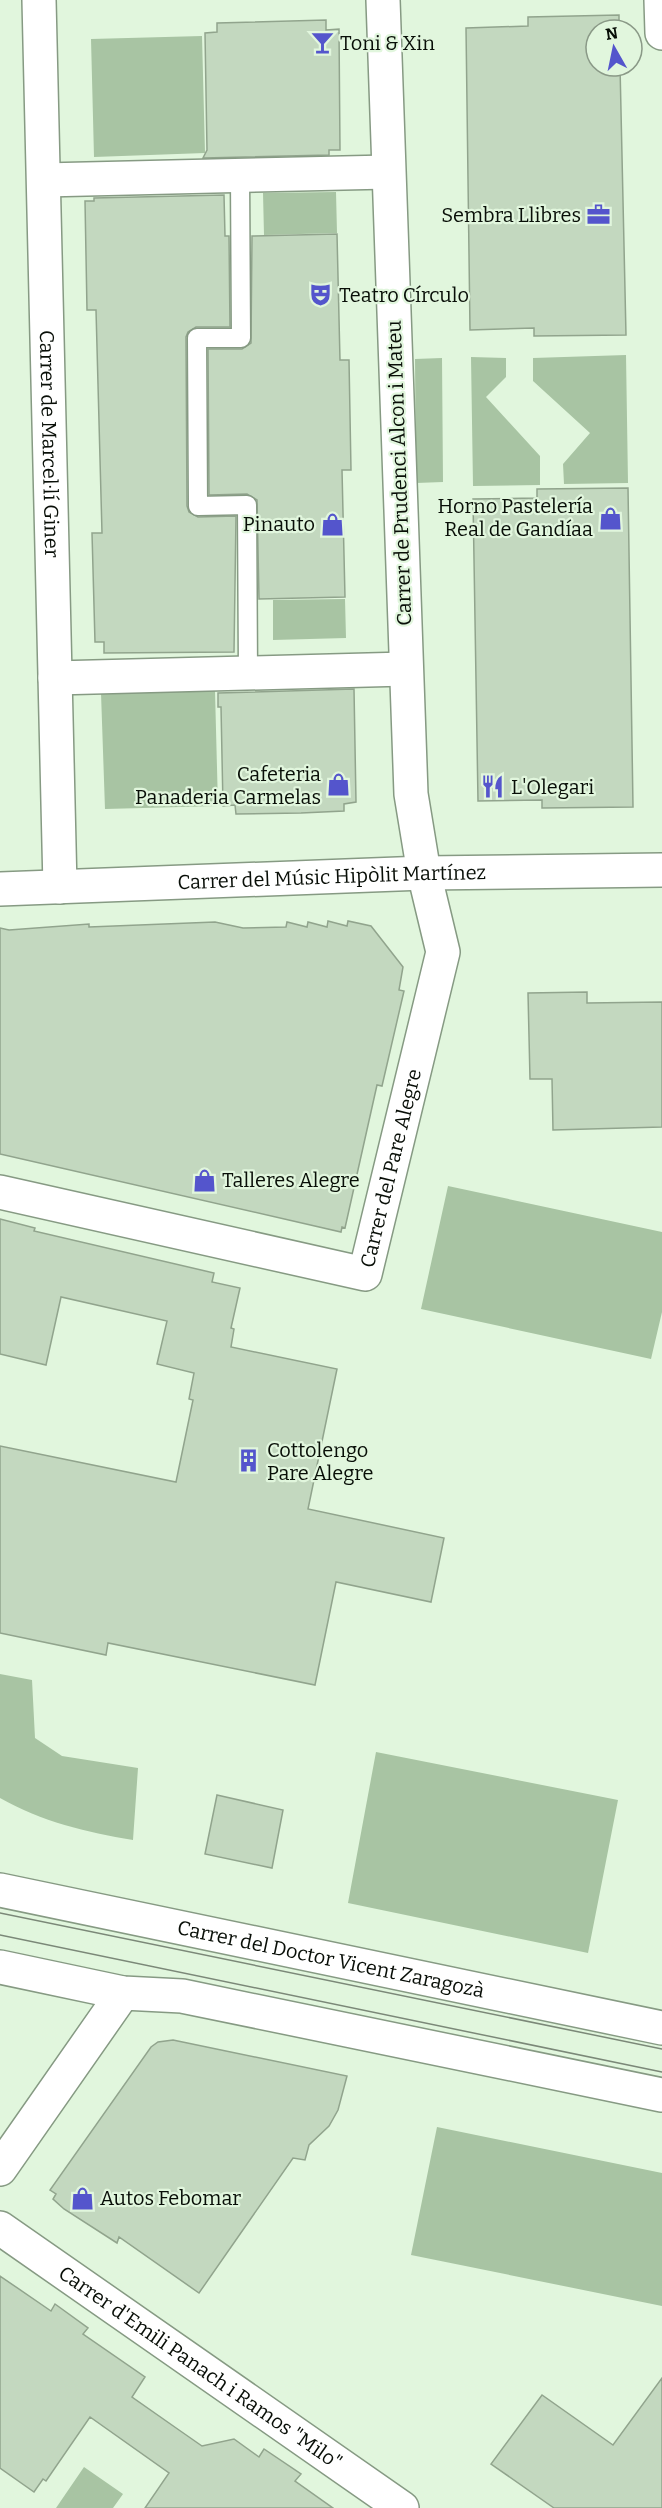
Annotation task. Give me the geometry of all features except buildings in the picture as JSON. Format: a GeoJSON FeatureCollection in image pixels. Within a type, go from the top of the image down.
{"type":"FeatureCollection","features":[{"type":"Feature","properties":{"kind":"street","name":"Carrer de Marcel·lí Giner"},"geometry":{"type":"LineString","coordinates":[[39,0],[60,887]]}},
{"type":"Feature","properties":{"kind":"street","name":"Carrer de Prudenci Alcon i Mateu"},"geometry":{"type":"LineString","coordinates":[[383,0],[411,794],[424,873]]}},
{"type":"Feature","properties":{"kind":"street"},"geometry":{"type":"LineString","coordinates":[[661,0],[662,33]]}},
{"type":"Feature","properties":{"kind":"street"},"geometry":{"type":"LineString","coordinates":[[44,180],[388,172]]}},
{"type":"Feature","properties":{"kind":"street"},"geometry":{"type":"LineString","coordinates":[[55,678],[406,669]]}},
{"type":"Feature","properties":{"kind":"street","name":"Carrer del Músic Hipòlit Martínez"},"geometry":{"type":"LineString","coordinates":[[0,889],[424,873],[662,870]]}},
{"type":"Feature","properties":{"kind":"street","name":"Carrer del Pare Alegre"},"geometry":{"type":"LineString","coordinates":[[0,1192],[365,1274],[443,952],[424,873]]}},
{"type":"Feature","properties":{"kind":"street","name":"Carrer del Doctor Vicent Zaragozà"},"geometry":{"type":"LineString","coordinates":[[0,1890],[662,2028]]}},
{"type":"Feature","properties":{"kind":"street"},"geometry":{"type":"LineString","coordinates":[[0,1967],[123,1993],[182,1996],[662,2095]]}},
{"type":"Feature","properties":{"kind":"street"},"geometry":{"type":"LineString","coordinates":[[0,2169],[123,1993]]}},
{"type":"Feature","properties":{"kind":"street","name":"Carrer d'Emili Panach i Ramos \"Milo\""},"geometry":{"type":"LineString","coordinates":[[0,2228],[402,2508]]}},
{"type":"Feature","properties":{"kind":"lane"},"geometry":{"type":"LineString","coordinates":[[240,176],[241,338],[196,338],[198,506],[247,506],[248,672]]}},
{"type":"Feature","properties":{"kind":"green space"},"geometry":{"type":"Polygon","coordinates":[[[202,36],[205,153],[94,157],[91,39],[202,36]]]}},
{"type":"Feature","properties":{"kind":"green space"},"geometry":{"type":"Polygon","coordinates":[[[336,192],[337,233],[264,235],[263,193],[336,192]]]}},
{"type":"Feature","properties":{"kind":"green space"},"geometry":{"type":"Polygon","coordinates":[[[626,355],[628,483],[564,484],[563,464],[590,433],[533,381],[533,358],[626,355]]]}},
{"type":"Feature","properties":{"kind":"green space"},"geometry":{"type":"Polygon","coordinates":[[[471,357],[506,358],[506,377],[486,397],[540,456],[540,485],[473,486],[471,357]]]}},
{"type":"Feature","properties":{"kind":"green space"},"geometry":{"type":"Polygon","coordinates":[[[442,358],[443,482],[416,483],[415,359],[442,358]]]}},
{"type":"Feature","properties":{"kind":"green space"},"geometry":{"type":"Polygon","coordinates":[[[345,599],[346,638],[273,640],[273,600],[345,599]]]}},
{"type":"Feature","properties":{"kind":"green space"},"geometry":{"type":"Polygon","coordinates":[[[215,691],[218,806],[105,809],[101,693],[215,691]]]}},
{"type":"Feature","properties":{"kind":"green space"},"geometry":{"type":"Polygon","coordinates":[[[448,1186],[662,1232],[662,1312],[651,1359],[421,1309],[448,1186]]]}},
{"type":"Feature","properties":{"kind":"green space"},"geometry":{"type":"Polygon","coordinates":[[[0,1674],[32,1680],[35,1738],[62,1756],[138,1768],[133,1840],[48,1820],[0,1798],[0,1674]]]}},
{"type":"Feature","properties":{"kind":"green space"},"geometry":{"type":"Polygon","coordinates":[[[376,1752],[618,1800],[588,1953],[348,1903],[376,1752]]]}},
{"type":"Feature","properties":{"kind":"green space"},"geometry":{"type":"Polygon","coordinates":[[[437,2127],[662,2173],[662,2306],[411,2255],[437,2127]]]}},
{"type":"Feature","properties":{"kind":"green space"},"geometry":{"type":"Polygon","coordinates":[[[84,2467],[123,2494],[113,2508],[56,2508],[84,2467]]]}},
{"type":"Feature","properties":{"kind":"tram line"},"geometry":{"type":"LineString","coordinates":[[0,1913],[662,2049]]}},
{"type":"Feature","properties":{"kind":"tram line"},"geometry":{"type":"LineString","coordinates":[[0,1935],[662,2072]]}},
{"type":"Feature","properties":{"kind":"place","name":"Toni & Xin"},"geometry":{"type":"Point","coordinates":[322,43]}},
{"type":"Feature","properties":{"kind":"place","name":"Sembra Llibres"},"geometry":{"type":"Point","coordinates":[599,215]}},
{"type":"Feature","properties":{"kind":"place","name":"Teatro Círculo"},"geometry":{"type":"Point","coordinates":[321,295]}},
{"type":"Feature","properties":{"kind":"place","name":"Horno Pastelería Real de Gandíaa"},"geometry":{"type":"Point","coordinates":[611,518]}},
{"type":"Feature","properties":{"kind":"place","name":"Pinauto"},"geometry":{"type":"Point","coordinates":[333,524]}},
{"type":"Feature","properties":{"kind":"place","name":"Cafeteria Panaderia Carmelas"},"geometry":{"type":"Point","coordinates":[339,785]}},
{"type":"Feature","properties":{"kind":"place","name":"L'Olegari"},"geometry":{"type":"Point","coordinates":[493,787]}},
{"type":"Feature","properties":{"kind":"place","name":"Talleres Alegre"},"geometry":{"type":"Point","coordinates":[204,1180]}},
{"type":"Feature","properties":{"kind":"place","name":"Cottolengo Pare Alegre"},"geometry":{"type":"Point","coordinates":[249,1461]}},
{"type":"Feature","properties":{"kind":"place","name":"Autos Febomar"},"geometry":{"type":"Point","coordinates":[82,2198]}}]}
